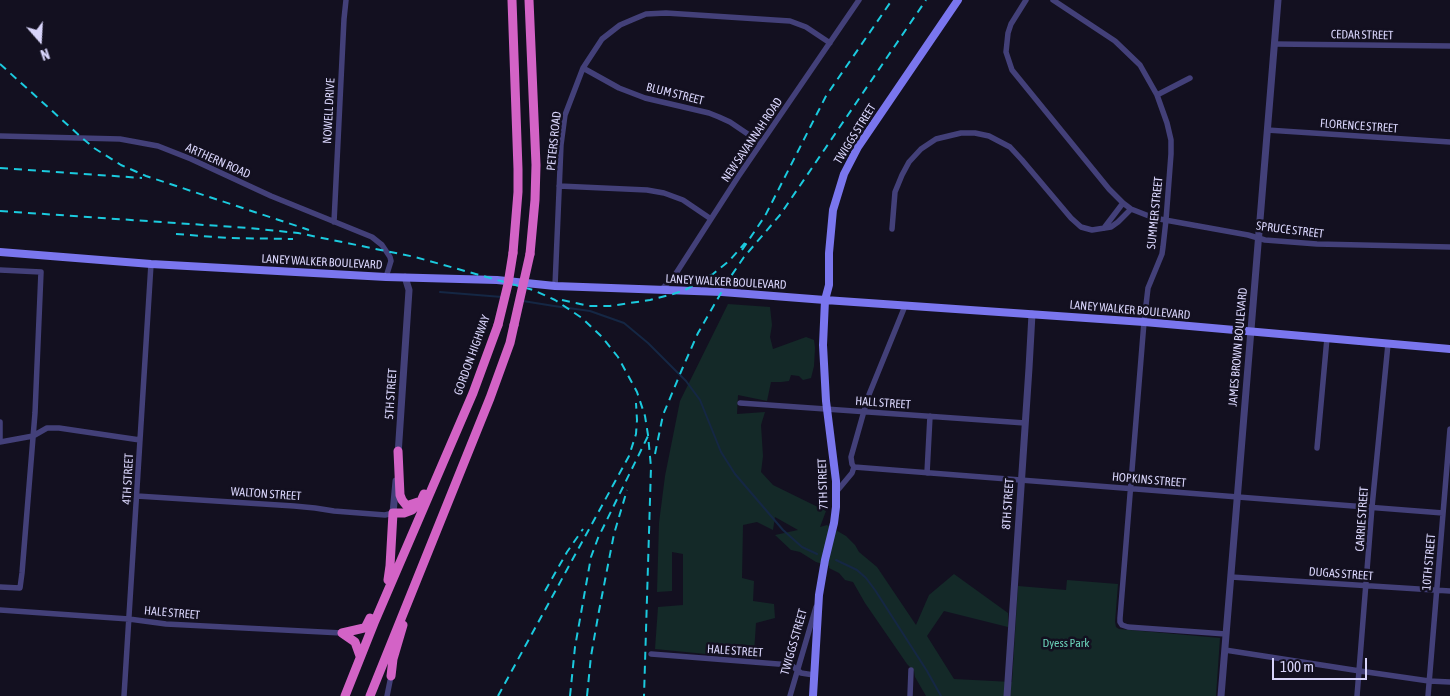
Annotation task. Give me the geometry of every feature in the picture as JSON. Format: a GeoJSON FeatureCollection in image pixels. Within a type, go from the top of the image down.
{"type":"FeatureCollection","features":[{"type":"Feature","properties":{"kind":"highway","name":"GORDON HIGHWAY"},"geometry":{"type":"LineString","coordinates":[[345,696],[387,592],[473,393],[498,325],[508,284],[513,253],[518,192],[512,0]]}},
{"type":"Feature","properties":{"kind":"highway"},"geometry":{"type":"LineString","coordinates":[[370,696],[490,398],[510,343],[514,326],[530,254],[535,200],[536,165],[529,0]]}},
{"type":"Feature","properties":{"kind":"highway"},"geometry":{"type":"LineString","coordinates":[[387,592],[393,512],[408,512],[420,501],[466,396],[489,350]]}},
{"type":"Feature","properties":{"kind":"highway"},"geometry":{"type":"LineString","coordinates":[[398,451],[400,495],[402,500],[406,505],[413,505],[420,501]]}},
{"type":"Feature","properties":{"kind":"highway"},"geometry":{"type":"LineString","coordinates":[[342,633],[366,626],[382,590],[401,560]]}},
{"type":"Feature","properties":{"kind":"highway"},"geometry":{"type":"LineString","coordinates":[[391,676],[393,659],[416,579]]}},
{"type":"Feature","properties":{"kind":"highway"},"geometry":{"type":"LineString","coordinates":[[342,633],[355,642],[360,656]]}},
{"type":"Feature","properties":{"kind":"main road","name":"TWIGGS STREET"},"geometry":{"type":"LineString","coordinates":[[825,300],[829,285],[829,253],[833,210],[844,174],[858,147],[958,0]]}},
{"type":"Feature","properties":{"kind":"main road","name":"LANEY WALKER BOULEVARD"},"geometry":{"type":"LineString","coordinates":[[0,252],[151,264],[386,277],[497,280],[555,286],[722,292],[1144,322],[1450,349]]}},
{"type":"Feature","properties":{"kind":"main road","name":"7TH STREET"},"geometry":{"type":"LineString","coordinates":[[813,696],[823,568],[835,517],[837,491],[827,409],[823,345],[825,300]]}},
{"type":"Feature","properties":{"kind":"street","name":"NOWELL DRIVE"},"geometry":{"type":"LineString","coordinates":[[334,222],[346,0]]}},
{"type":"Feature","properties":{"kind":"street","name":"NEW SAVANNAH ROAD"},"geometry":{"type":"LineString","coordinates":[[661,290],[673,278],[761,143],[859,0]]}},
{"type":"Feature","properties":{"kind":"street","name":"SPRUCE STREET"},"geometry":{"type":"LineString","coordinates":[[1026,0],[1011,24],[1008,33],[1006,52],[1012,70],[1122,204],[1146,216],[1259,238],[1318,244],[1450,247]]}},
{"type":"Feature","properties":{"kind":"street","name":"SUMMER STREET"},"geometry":{"type":"LineString","coordinates":[[1053,0],[1115,41],[1140,65],[1157,95],[1168,123],[1171,146],[1162,254],[1148,288],[1144,322],[1120,618],[1122,625],[1128,627],[1226,634]]}},
{"type":"Feature","properties":{"kind":"street","name":"JAMES BROWN BOULEVARD"},"geometry":{"type":"LineString","coordinates":[[1221,696],[1278,0]]}},
{"type":"Feature","properties":{"kind":"street","name":"PETERS ROAD"},"geometry":{"type":"LineString","coordinates":[[555,286],[559,186],[565,115],[582,68],[598,44],[614,29],[652,13],[782,20],[801,24],[830,43]]}},
{"type":"Feature","properties":{"kind":"street","name":"CEDAR STREET"},"geometry":{"type":"LineString","coordinates":[[1274,44],[1450,46]]}},
{"type":"Feature","properties":{"kind":"street","name":"BLUM STREET"},"geometry":{"type":"LineString","coordinates":[[582,68],[619,88],[645,98],[719,117],[730,122],[761,143]]}},
{"type":"Feature","properties":{"kind":"street"},"geometry":{"type":"LineString","coordinates":[[1157,95],[1190,78]]}},
{"type":"Feature","properties":{"kind":"street","name":"FLORENCE STREET"},"geometry":{"type":"LineString","coordinates":[[1268,130],[1450,142]]}},
{"type":"Feature","properties":{"kind":"street"},"geometry":{"type":"LineString","coordinates":[[892,229],[895,192],[905,168],[921,149],[936,139],[951,135],[975,133],[996,138],[1010,147],[1076,224],[1087,229],[1112,227],[1131,209]]}},
{"type":"Feature","properties":{"kind":"street","name":"ARTHERN ROAD"},"geometry":{"type":"LineString","coordinates":[[0,136],[120,139],[158,146],[271,196],[372,237],[382,245],[390,257],[391,261],[386,277]]}},
{"type":"Feature","properties":{"kind":"street"},"geometry":{"type":"LineString","coordinates":[[559,186],[647,190],[664,193],[684,200],[711,219]]}},
{"type":"Feature","properties":{"kind":"street"},"geometry":{"type":"LineString","coordinates":[[1103,229],[1122,204]]}},
{"type":"Feature","properties":{"kind":"street","name":"4TH STREET"},"geometry":{"type":"LineString","coordinates":[[124,696],[151,264]]}},
{"type":"Feature","properties":{"kind":"street"},"geometry":{"type":"LineString","coordinates":[[0,270],[41,272],[33,436],[20,588],[0,587]]}},
{"type":"Feature","properties":{"kind":"street","name":"5TH STREET"},"geometry":{"type":"LineString","coordinates":[[393,512],[409,290],[405,277]]}},
{"type":"Feature","properties":{"kind":"street"},"geometry":{"type":"LineString","coordinates":[[837,491],[848,479],[854,467],[851,457],[863,412],[905,306]]}},
{"type":"Feature","properties":{"kind":"street","name":"8TH STREET"},"geometry":{"type":"LineString","coordinates":[[1007,696],[1032,314]]}},
{"type":"Feature","properties":{"kind":"street"},"geometry":{"type":"LineString","coordinates":[[1317,448],[1327,338]]}},
{"type":"Feature","properties":{"kind":"street","name":"CARRIE STREET"},"geometry":{"type":"LineString","coordinates":[[1358,696],[1372,507],[1388,344]]}},
{"type":"Feature","properties":{"kind":"street","name":"HALL STREET"},"geometry":{"type":"LineString","coordinates":[[740,403],[1025,423]]}},
{"type":"Feature","properties":{"kind":"street"},"geometry":{"type":"LineString","coordinates":[[926,473],[930,416]]}},
{"type":"Feature","properties":{"kind":"street"},"geometry":{"type":"LineString","coordinates":[[0,422],[0,441],[33,436],[47,428],[59,428],[140,440]]}},
{"type":"Feature","properties":{"kind":"street","name":"10TH STREET"},"geometry":{"type":"LineString","coordinates":[[1428,696],[1443,513],[1447,501],[1450,429]]}},
{"type":"Feature","properties":{"kind":"street","name":"HOPKINS STREET"},"geometry":{"type":"LineString","coordinates":[[854,467],[1443,513]]}},
{"type":"Feature","properties":{"kind":"street","name":"WALTON STREET"},"geometry":{"type":"LineString","coordinates":[[137,496],[294,506],[334,512],[386,515],[393,512]]}},
{"type":"Feature","properties":{"kind":"street","name":"DUGAS STREET"},"geometry":{"type":"LineString","coordinates":[[1231,577],[1450,591]]}},
{"type":"Feature","properties":{"kind":"street","name":"TWIGGS STREET"},"geometry":{"type":"LineString","coordinates":[[790,696],[820,595]]}},
{"type":"Feature","properties":{"kind":"street","name":"HALE STREET"},"geometry":{"type":"LineString","coordinates":[[0,610],[129,619],[166,624],[342,633]]}},
{"type":"Feature","properties":{"kind":"street"},"geometry":{"type":"LineString","coordinates":[[1225,650],[1429,681],[1450,682]]}},
{"type":"Feature","properties":{"kind":"street","name":"HALE STREET"},"geometry":{"type":"LineString","coordinates":[[651,654],[791,665],[801,673],[814,675]]}},
{"type":"Feature","properties":{"kind":"street"},"geometry":{"type":"LineString","coordinates":[[910,696],[911,670]]}},
{"type":"Feature","properties":{"kind":"street"},"geometry":{"type":"LineString","coordinates":[[387,696],[391,676]]}},
{"type":"Feature","properties":{"kind":"green space","name":"Dyess Park"},"geometry":{"type":"Polygon","coordinates":[[[728,304],[770,307],[772,325],[770,337],[773,349],[806,337],[814,340],[814,366],[811,378],[803,380],[799,376],[791,375],[789,381],[771,382],[767,401],[738,395],[737,414],[765,412],[761,425],[763,456],[761,472],[773,485],[826,511],[820,527],[827,525],[846,536],[859,552],[877,567],[916,625],[929,595],[954,574],[1008,613],[1008,627],[944,611],[927,636],[954,679],[1012,682],[1018,586],[1066,590],[1067,580],[1118,584],[1115,622],[1116,627],[1119,629],[1220,638],[1216,696],[926,696],[915,677],[914,671],[907,664],[865,603],[853,582],[845,580],[839,573],[829,568],[829,566],[816,562],[800,552],[791,550],[775,535],[798,530],[775,517],[773,530],[757,522],[743,525],[742,578],[754,581],[753,601],[774,604],[775,618],[756,623],[754,653],[716,655],[655,649],[658,607],[683,605],[683,554],[672,552],[672,591],[657,592],[659,523],[665,476],[680,401],[728,304]]]}},
{"type":"Feature","properties":{"kind":"waterway"},"geometry":{"type":"LineString","coordinates":[[440,292],[502,297]]}},
{"type":"Feature","properties":{"kind":"waterway"},"geometry":{"type":"LineString","coordinates":[[523,301],[590,311],[624,323],[648,343],[686,381],[700,400],[721,452],[735,474],[783,530],[802,547],[817,554]]}},
{"type":"Feature","properties":{"kind":"waterway"},"geometry":{"type":"LineString","coordinates":[[836,560],[857,570],[866,578],[927,671],[941,696]]}},
{"type":"Feature","properties":{"kind":"railway"},"geometry":{"type":"LineString","coordinates":[[742,250],[765,216],[826,96],[892,0]]}},
{"type":"Feature","properties":{"kind":"railway"},"geometry":{"type":"LineString","coordinates":[[655,454],[663,415],[683,367],[698,333],[729,279],[744,257],[780,215],[926,0]]}},
{"type":"Feature","properties":{"kind":"railway"},"geometry":{"type":"LineString","coordinates":[[0,64],[94,148],[121,165],[146,176],[309,230]]}},
{"type":"Feature","properties":{"kind":"railway"},"geometry":{"type":"LineString","coordinates":[[0,168],[142,178]]}},
{"type":"Feature","properties":{"kind":"railway"},"geometry":{"type":"LineString","coordinates":[[0,211],[298,233],[415,257],[533,290],[555,300],[582,318],[602,337],[618,357],[637,392],[645,416],[651,467],[644,696]]}},
{"type":"Feature","properties":{"kind":"railway"},"geometry":{"type":"LineString","coordinates":[[176,234],[228,238],[293,239]]}},
{"type":"Feature","properties":{"kind":"railway"},"geometry":{"type":"LineString","coordinates":[[562,300],[589,306],[610,306],[650,300],[673,294],[685,290],[713,274],[729,261],[745,243]]}},
{"type":"Feature","properties":{"kind":"railway"},"geometry":{"type":"LineString","coordinates":[[498,696],[629,456],[636,434],[636,403]]}},
{"type":"Feature","properties":{"kind":"railway"},"geometry":{"type":"LineString","coordinates":[[570,696],[575,647],[591,557],[598,538],[648,436]]}},
{"type":"Feature","properties":{"kind":"railway"},"geometry":{"type":"LineString","coordinates":[[587,696],[591,656],[599,611],[614,534],[627,490]]}},
{"type":"Feature","properties":{"kind":"railway"},"geometry":{"type":"LineString","coordinates":[[545,591],[567,552],[583,529]]}}]}
